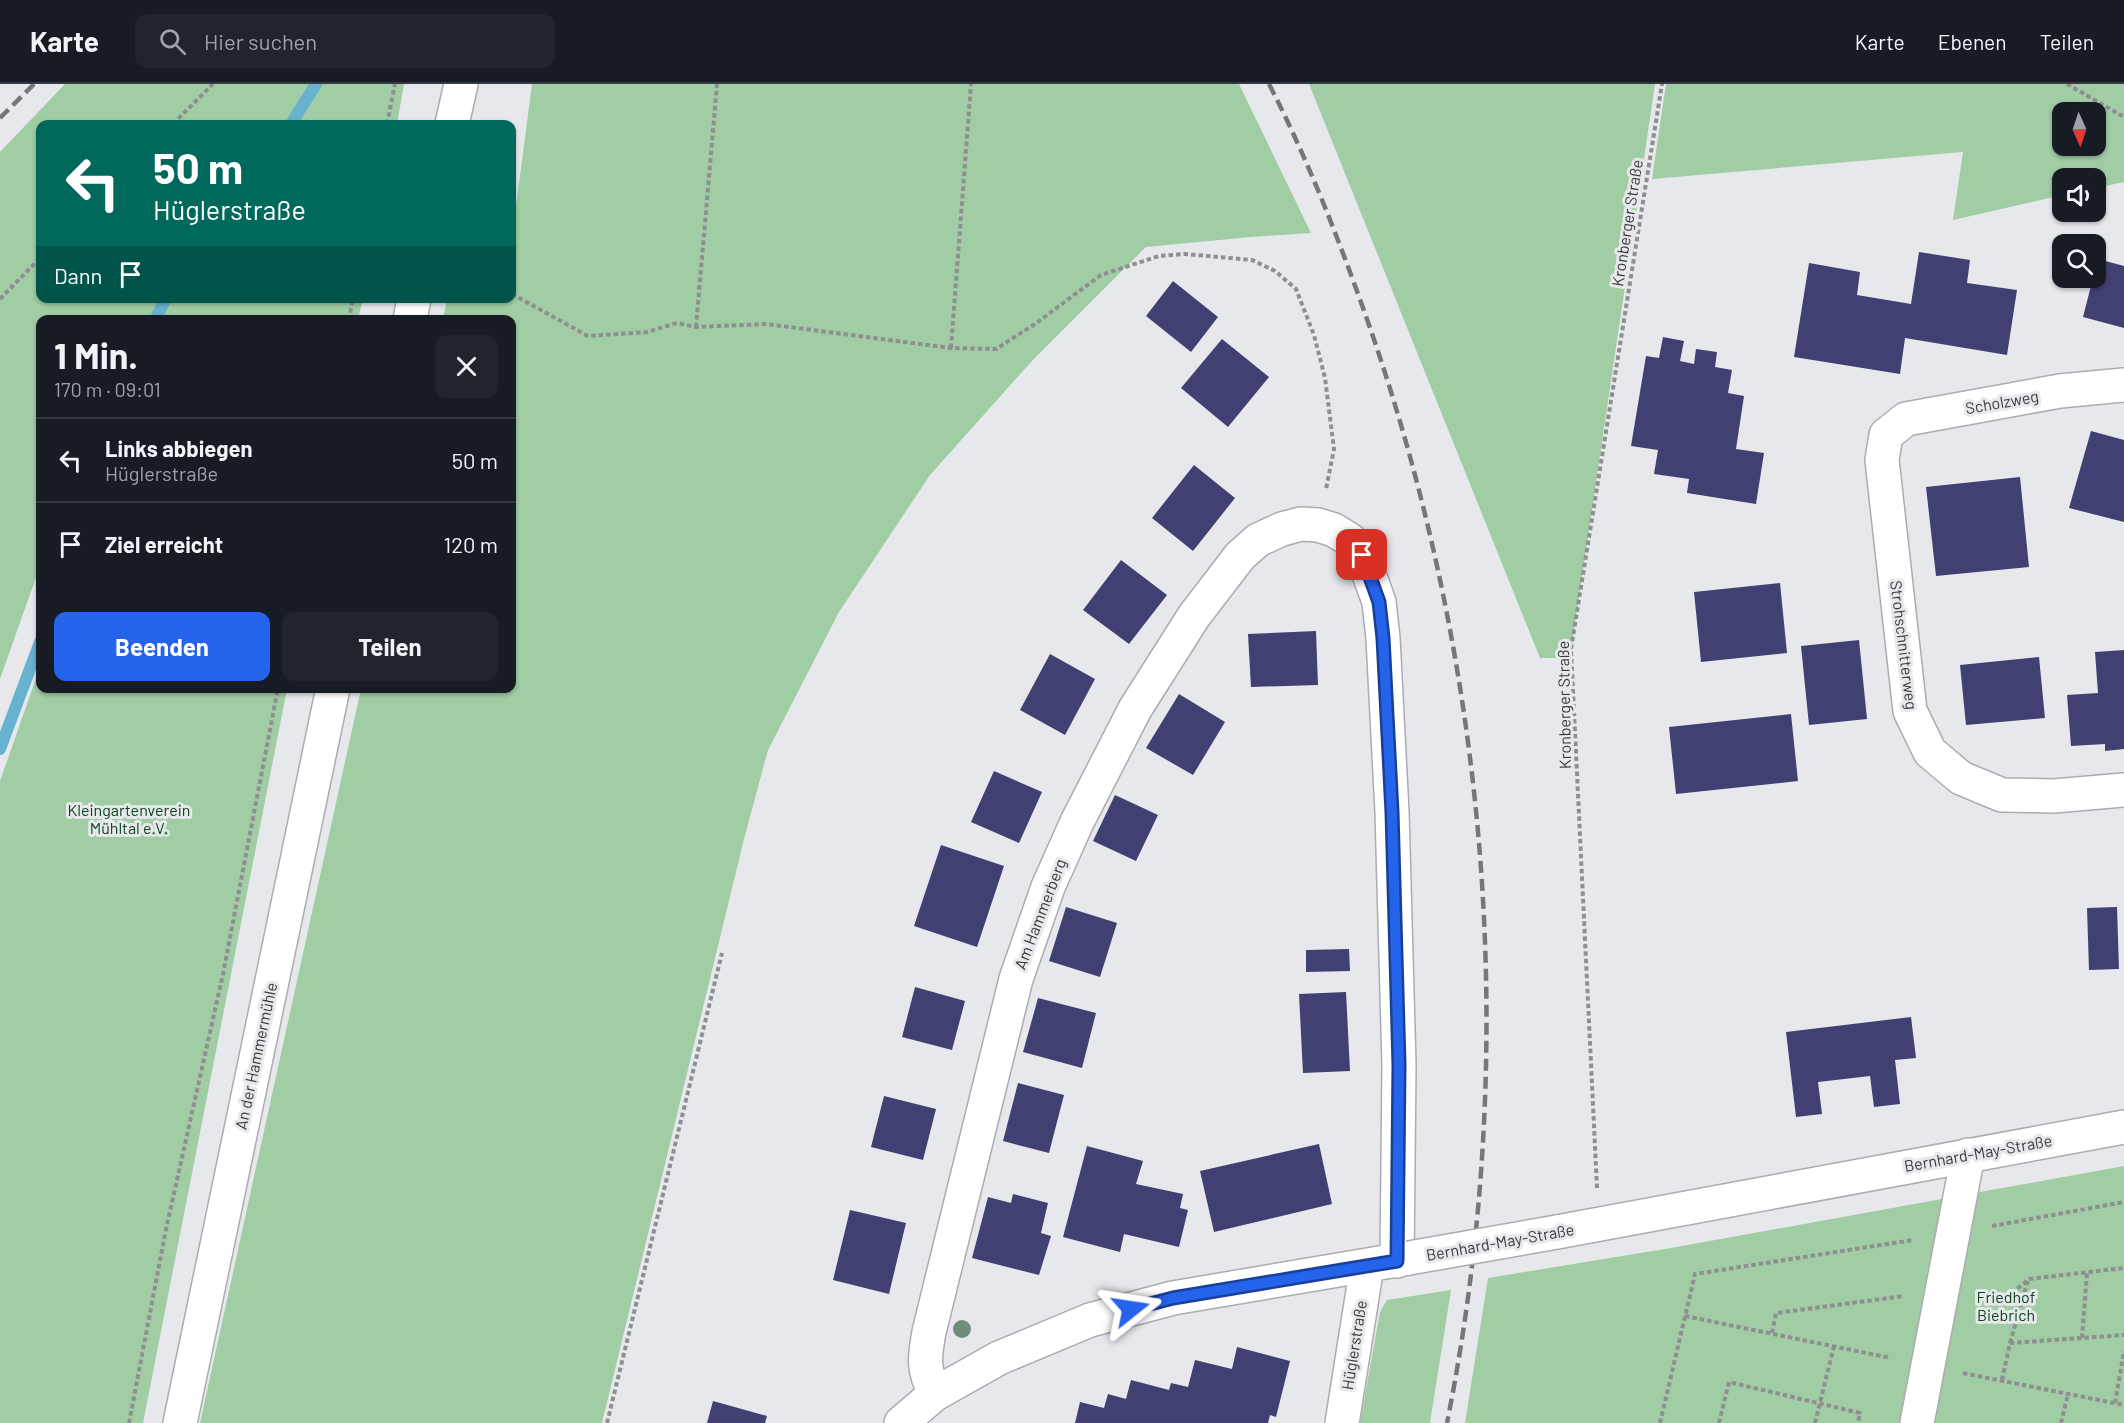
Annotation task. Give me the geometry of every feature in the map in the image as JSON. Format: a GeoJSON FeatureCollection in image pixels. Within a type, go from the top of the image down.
{"type":"FeatureCollection","features":[{"type":"Feature","properties":{"kind":"street"},"geometry":{"type":"LineString","coordinates":[[453,120],[461,84]]}},
{"type":"Feature","properties":{"kind":"street","name":"Scholzweg"},"geometry":{"type":"LineString","coordinates":[[1886,435],[1906,419],[2060,391],[2124,385]]}},
{"type":"Feature","properties":{"kind":"street","name":"Strohschnitterweg"},"geometry":{"type":"LineString","coordinates":[[1886,435],[1882,460],[1910,711],[1930,752],[1961,778],[2002,795],[2054,796],[2124,790]]}},
{"type":"Feature","properties":{"kind":"street","name":"Am Hammerberg"},"geometry":{"type":"LineString","coordinates":[[935,1394],[926,1376],[925,1356],[929,1332],[1016,979],[1048,887],[1077,822],[1135,709],[1194,616],[1240,556],[1258,540],[1282,529],[1301,524],[1318,525]]}},
{"type":"Feature","properties":{"kind":"street","name":"Hüglerstraße"},"geometry":{"type":"LineString","coordinates":[[1318,525],[1334,530],[1350,540],[1362,555],[1379,602],[1392,812],[1399,1065],[1391,1262],[1342,1423]]}},
{"type":"Feature","properties":{"kind":"street","name":"An der Hammermühle"},"geometry":{"type":"LineString","coordinates":[[180,1423],[332,693]]}},
{"type":"Feature","properties":{"kind":"street","name":"Bernhard-May-Straße"},"geometry":{"type":"LineString","coordinates":[[901,1423],[935,1394],[999,1358],[1090,1320],[1173,1298],[1599,1225],[2124,1127]]}},
{"type":"Feature","properties":{"kind":"street"},"geometry":{"type":"LineString","coordinates":[[1917,1423],[1968,1155]]}},
{"type":"Feature","properties":{"kind":"path"},"geometry":{"type":"LineString","coordinates":[[177,120],[213,84]]}},
{"type":"Feature","properties":{"kind":"path"},"geometry":{"type":"LineString","coordinates":[[388,120],[395,84]]}},
{"type":"Feature","properties":{"kind":"path"},"geometry":{"type":"LineString","coordinates":[[696,327],[717,84]]}},
{"type":"Feature","properties":{"kind":"path"},"geometry":{"type":"LineString","coordinates":[[951,348],[970,84]]}},
{"type":"Feature","properties":{"kind":"path","name":"Kronberger Straße"},"geometry":{"type":"LineString","coordinates":[[1599,1225],[1571,649],[1662,84]]}},
{"type":"Feature","properties":{"kind":"path"},"geometry":{"type":"LineString","coordinates":[[2067,84],[2124,117]]}},
{"type":"Feature","properties":{"kind":"path"},"geometry":{"type":"LineString","coordinates":[[516,296],[588,336],[647,332],[677,323],[696,327],[766,324],[951,348],[996,349],[1035,324],[1101,275],[1159,256],[1185,254],[1252,260],[1275,271],[1296,289],[1314,335],[1325,378],[1334,449]]}},
{"type":"Feature","properties":{"kind":"path"},"geometry":{"type":"LineString","coordinates":[[0,299],[36,262]]}},
{"type":"Feature","properties":{"kind":"path"},"geometry":{"type":"LineString","coordinates":[[129,1423],[166,1229],[223,974],[277,693]]}},
{"type":"Feature","properties":{"kind":"path"},"geometry":{"type":"LineString","coordinates":[[607,1423],[722,953]]}},
{"type":"Feature","properties":{"kind":"path"},"geometry":{"type":"LineString","coordinates":[[1660,1423],[1695,1274],[1953,1233],[2124,1202]]}},
{"type":"Feature","properties":{"kind":"path"},"geometry":{"type":"LineString","coordinates":[[1772,1334],[1776,1313],[1942,1285],[1961,1278],[1969,1290],[1987,1298],[2006,1298],[2028,1279],[2124,1268]]}},
{"type":"Feature","properties":{"kind":"path"},"geometry":{"type":"LineString","coordinates":[[2082,1338],[2087,1272]]}},
{"type":"Feature","properties":{"kind":"path"},"geometry":{"type":"LineString","coordinates":[[2002,1381],[2028,1279]]}},
{"type":"Feature","properties":{"kind":"path"},"geometry":{"type":"LineString","coordinates":[[2010,1343],[2124,1335]]}},
{"type":"Feature","properties":{"kind":"path"},"geometry":{"type":"LineString","coordinates":[[1815,1423],[1834,1346]]}},
{"type":"Feature","properties":{"kind":"path"},"geometry":{"type":"LineString","coordinates":[[2115,1403],[2124,1351]]}},
{"type":"Feature","properties":{"kind":"path"},"geometry":{"type":"LineString","coordinates":[[1719,1423],[1729,1382],[1860,1413],[1858,1423]]}},
{"type":"Feature","properties":{"kind":"path"},"geometry":{"type":"LineString","coordinates":[[2061,1423],[2068,1394]]}},
{"type":"Feature","properties":{"kind":"green space"},"geometry":{"type":"Polygon","coordinates":[[[65,84],[404,84],[398,120],[36,120],[36,303],[362,303],[359,315],[36,315],[36,577],[0,679],[0,152],[65,84]]]}},
{"type":"Feature","properties":{"kind":"green space"},"geometry":{"type":"Polygon","coordinates":[[[532,84],[1239,84],[1311,233],[1146,247],[1030,363],[930,475],[839,612],[768,750],[744,839],[602,1423],[200,1423],[360,693],[516,693],[516,315],[444,315],[446,303],[516,303],[516,206],[532,84]]]}},
{"type":"Feature","properties":{"kind":"green space"},"geometry":{"type":"Polygon","coordinates":[[[1309,84],[1655,84],[1570,658],[1540,658],[1309,84]]]}},
{"type":"Feature","properties":{"kind":"green space"},"geometry":{"type":"Polygon","coordinates":[[[1666,84],[2124,84],[2124,182],[2106,186],[2106,168],[2052,168],[2052,197],[1953,220],[1963,152],[1652,179],[1666,84]]]}},
{"type":"Feature","properties":{"kind":"green space","name":"Kleingartenverein Mühltal e.V."},"geometry":{"type":"Polygon","coordinates":[[[36,678],[36,693],[286,693],[143,1423],[0,1423],[0,781],[36,678]]]}},
{"type":"Feature","properties":{"kind":"green space","name":"Friedhof Biebrich"},"geometry":{"type":"Polygon","coordinates":[[[2124,1166],[2124,1423],[1465,1423],[1488,1278],[1671,1248],[2124,1166]]]}},
{"type":"Feature","properties":{"kind":"green space"},"geometry":{"type":"Polygon","coordinates":[[[1451,1290],[1430,1423],[1360,1423],[1380,1312],[1387,1300],[1451,1290]]]}},
{"type":"Feature","properties":{"kind":"building"},"geometry":{"type":"Polygon","coordinates":[[[1919,252],[1970,260],[1967,283],[2017,290],[2007,355],[1905,338],[1900,374],[1794,357],[1809,263],[1860,272],[1857,295],[1911,304],[1919,252]]]}},
{"type":"Feature","properties":{"kind":"building"},"geometry":{"type":"Polygon","coordinates":[[[2106,261],[2124,266],[2124,328],[2083,317],[2090,288],[2106,288],[2106,261]]]}},
{"type":"Feature","properties":{"kind":"building"},"geometry":{"type":"Polygon","coordinates":[[[1173,281],[1218,317],[1191,352],[1146,316],[1173,281]]]}},
{"type":"Feature","properties":{"kind":"building"},"geometry":{"type":"Polygon","coordinates":[[[1663,337],[1684,341],[1680,361],[1694,364],[1696,349],[1717,352],[1715,367],[1732,370],[1728,393],[1744,396],[1736,449],[1764,453],[1756,504],[1687,493],[1689,479],[1654,474],[1658,450],[1631,446],[1646,356],[1659,358],[1663,337]]]}},
{"type":"Feature","properties":{"kind":"building"},"geometry":{"type":"Polygon","coordinates":[[[1222,339],[1269,377],[1228,427],[1181,388],[1222,339]]]}},
{"type":"Feature","properties":{"kind":"building"},"geometry":{"type":"Polygon","coordinates":[[[2091,431],[2124,440],[2124,522],[2069,508],[2091,431]]]}},
{"type":"Feature","properties":{"kind":"building"},"geometry":{"type":"Polygon","coordinates":[[[1194,465],[1235,498],[1193,551],[1152,518],[1194,465]]]}},
{"type":"Feature","properties":{"kind":"building"},"geometry":{"type":"Polygon","coordinates":[[[2020,477],[2029,567],[1936,576],[1926,487],[2020,477]]]}},
{"type":"Feature","properties":{"kind":"building"},"geometry":{"type":"Polygon","coordinates":[[[1121,560],[1167,595],[1129,644],[1083,610],[1121,560]]]}},
{"type":"Feature","properties":{"kind":"building"},"geometry":{"type":"Polygon","coordinates":[[[1780,583],[1787,653],[1701,662],[1694,592],[1780,583]]]}},
{"type":"Feature","properties":{"kind":"building"},"geometry":{"type":"Polygon","coordinates":[[[1316,631],[1318,685],[1251,687],[1248,634],[1316,631]]]}},
{"type":"Feature","properties":{"kind":"building"},"geometry":{"type":"Polygon","coordinates":[[[1859,640],[1867,719],[1809,725],[1801,646],[1859,640]]]}},
{"type":"Feature","properties":{"kind":"building"},"geometry":{"type":"Polygon","coordinates":[[[2124,650],[2124,749],[2105,751],[2105,744],[2071,746],[2067,695],[2098,693],[2095,652],[2124,650]]]}},
{"type":"Feature","properties":{"kind":"building"},"geometry":{"type":"Polygon","coordinates":[[[1050,654],[1095,679],[1065,735],[1020,710],[1050,654]]]}},
{"type":"Feature","properties":{"kind":"building"},"geometry":{"type":"Polygon","coordinates":[[[2039,657],[2045,718],[1966,725],[1960,665],[2039,657]]]}},
{"type":"Feature","properties":{"kind":"building"},"geometry":{"type":"Polygon","coordinates":[[[1179,694],[1225,722],[1193,775],[1146,748],[1179,694]]]}},
{"type":"Feature","properties":{"kind":"building"},"geometry":{"type":"Polygon","coordinates":[[[1791,714],[1798,781],[1676,794],[1669,727],[1791,714]]]}},
{"type":"Feature","properties":{"kind":"building"},"geometry":{"type":"Polygon","coordinates":[[[994,771],[1042,792],[1019,843],[971,822],[994,771]]]}},
{"type":"Feature","properties":{"kind":"building"},"geometry":{"type":"Polygon","coordinates":[[[1115,795],[1158,815],[1136,861],[1093,841],[1115,795]]]}},
{"type":"Feature","properties":{"kind":"building"},"geometry":{"type":"Polygon","coordinates":[[[941,845],[1004,866],[977,947],[914,926],[941,845]]]}},
{"type":"Feature","properties":{"kind":"building"},"geometry":{"type":"Polygon","coordinates":[[[1066,907],[1117,923],[1100,977],[1049,961],[1066,907]]]}},
{"type":"Feature","properties":{"kind":"building"},"geometry":{"type":"Polygon","coordinates":[[[2117,907],[2119,969],[2089,970],[2087,908],[2117,907]]]}},
{"type":"Feature","properties":{"kind":"building"},"geometry":{"type":"Polygon","coordinates":[[[1349,949],[1350,971],[1306,972],[1306,950],[1349,949]]]}},
{"type":"Feature","properties":{"kind":"building"},"geometry":{"type":"Polygon","coordinates":[[[915,987],[965,1001],[952,1050],[902,1037],[915,987]]]}},
{"type":"Feature","properties":{"kind":"building"},"geometry":{"type":"Polygon","coordinates":[[[1346,992],[1350,1071],[1303,1073],[1299,994],[1346,992]]]}},
{"type":"Feature","properties":{"kind":"building"},"geometry":{"type":"Polygon","coordinates":[[[1038,998],[1096,1013],[1082,1068],[1023,1052],[1038,998]]]}},
{"type":"Feature","properties":{"kind":"building"},"geometry":{"type":"Polygon","coordinates":[[[1911,1017],[1916,1058],[1895,1060],[1900,1104],[1874,1107],[1870,1076],[1818,1082],[1822,1114],[1796,1117],[1786,1032],[1911,1017]]]}},
{"type":"Feature","properties":{"kind":"building"},"geometry":{"type":"Polygon","coordinates":[[[1018,1083],[1064,1095],[1049,1153],[1003,1141],[1018,1083]]]}},
{"type":"Feature","properties":{"kind":"building"},"geometry":{"type":"Polygon","coordinates":[[[884,1096],[936,1109],[923,1160],[871,1147],[884,1096]]]}},
{"type":"Feature","properties":{"kind":"building"},"geometry":{"type":"Polygon","coordinates":[[[1319,1144],[1332,1204],[1214,1232],[1200,1171],[1319,1144]]]}},
{"type":"Feature","properties":{"kind":"building"},"geometry":{"type":"Polygon","coordinates":[[[1087,1146],[1143,1161],[1136,1184],[1183,1194],[1180,1208],[1188,1210],[1179,1247],[1124,1234],[1120,1252],[1063,1237],[1087,1146]]]}},
{"type":"Feature","properties":{"kind":"building"},"geometry":{"type":"Polygon","coordinates":[[[1013,1194],[1048,1203],[1041,1233],[1051,1236],[1039,1275],[972,1258],[988,1197],[1011,1203],[1013,1194]]]}},
{"type":"Feature","properties":{"kind":"building"},"geometry":{"type":"Polygon","coordinates":[[[850,1210],[906,1223],[889,1294],[833,1280],[850,1210]]]}},
{"type":"Feature","properties":{"kind":"building"},"geometry":{"type":"Polygon","coordinates":[[[1237,1347],[1290,1361],[1276,1417],[1270,1415],[1268,1423],[1075,1423],[1080,1402],[1104,1408],[1108,1394],[1126,1399],[1131,1380],[1169,1390],[1171,1383],[1188,1387],[1195,1360],[1232,1369],[1237,1347]]]}},
{"type":"Feature","properties":{"kind":"building"},"geometry":{"type":"Polygon","coordinates":[[[713,1401],[767,1416],[765,1423],[707,1423],[713,1401]]]}},
{"type":"Feature","properties":{"kind":"waterway"},"geometry":{"type":"LineString","coordinates":[[294,120],[316,84]]}},
{"type":"Feature","properties":{"kind":"waterway"},"geometry":{"type":"LineString","coordinates":[[158,315],[164,303]]}},
{"type":"Feature","properties":{"kind":"waterway"},"geometry":{"type":"LineString","coordinates":[[0,749],[36,653]]}},
{"type":"Feature","properties":{"kind":"railway"},"geometry":{"type":"LineString","coordinates":[[0,118],[34,84]]}},
{"type":"Feature","properties":{"kind":"railway"},"geometry":{"type":"LineString","coordinates":[[1269,84],[1306,161],[1338,240],[1403,430],[1438,569],[1464,710],[1480,852],[1486,996],[1483,1139],[1470,1282],[1447,1423]]}},
{"type":"Feature","properties":{"kind":"route"},"geometry":{"type":"LineString","coordinates":[[1131,1309],[1173,1298],[1397,1261],[1399,1065],[1392,812],[1379,602],[1362,555]]}}]}
